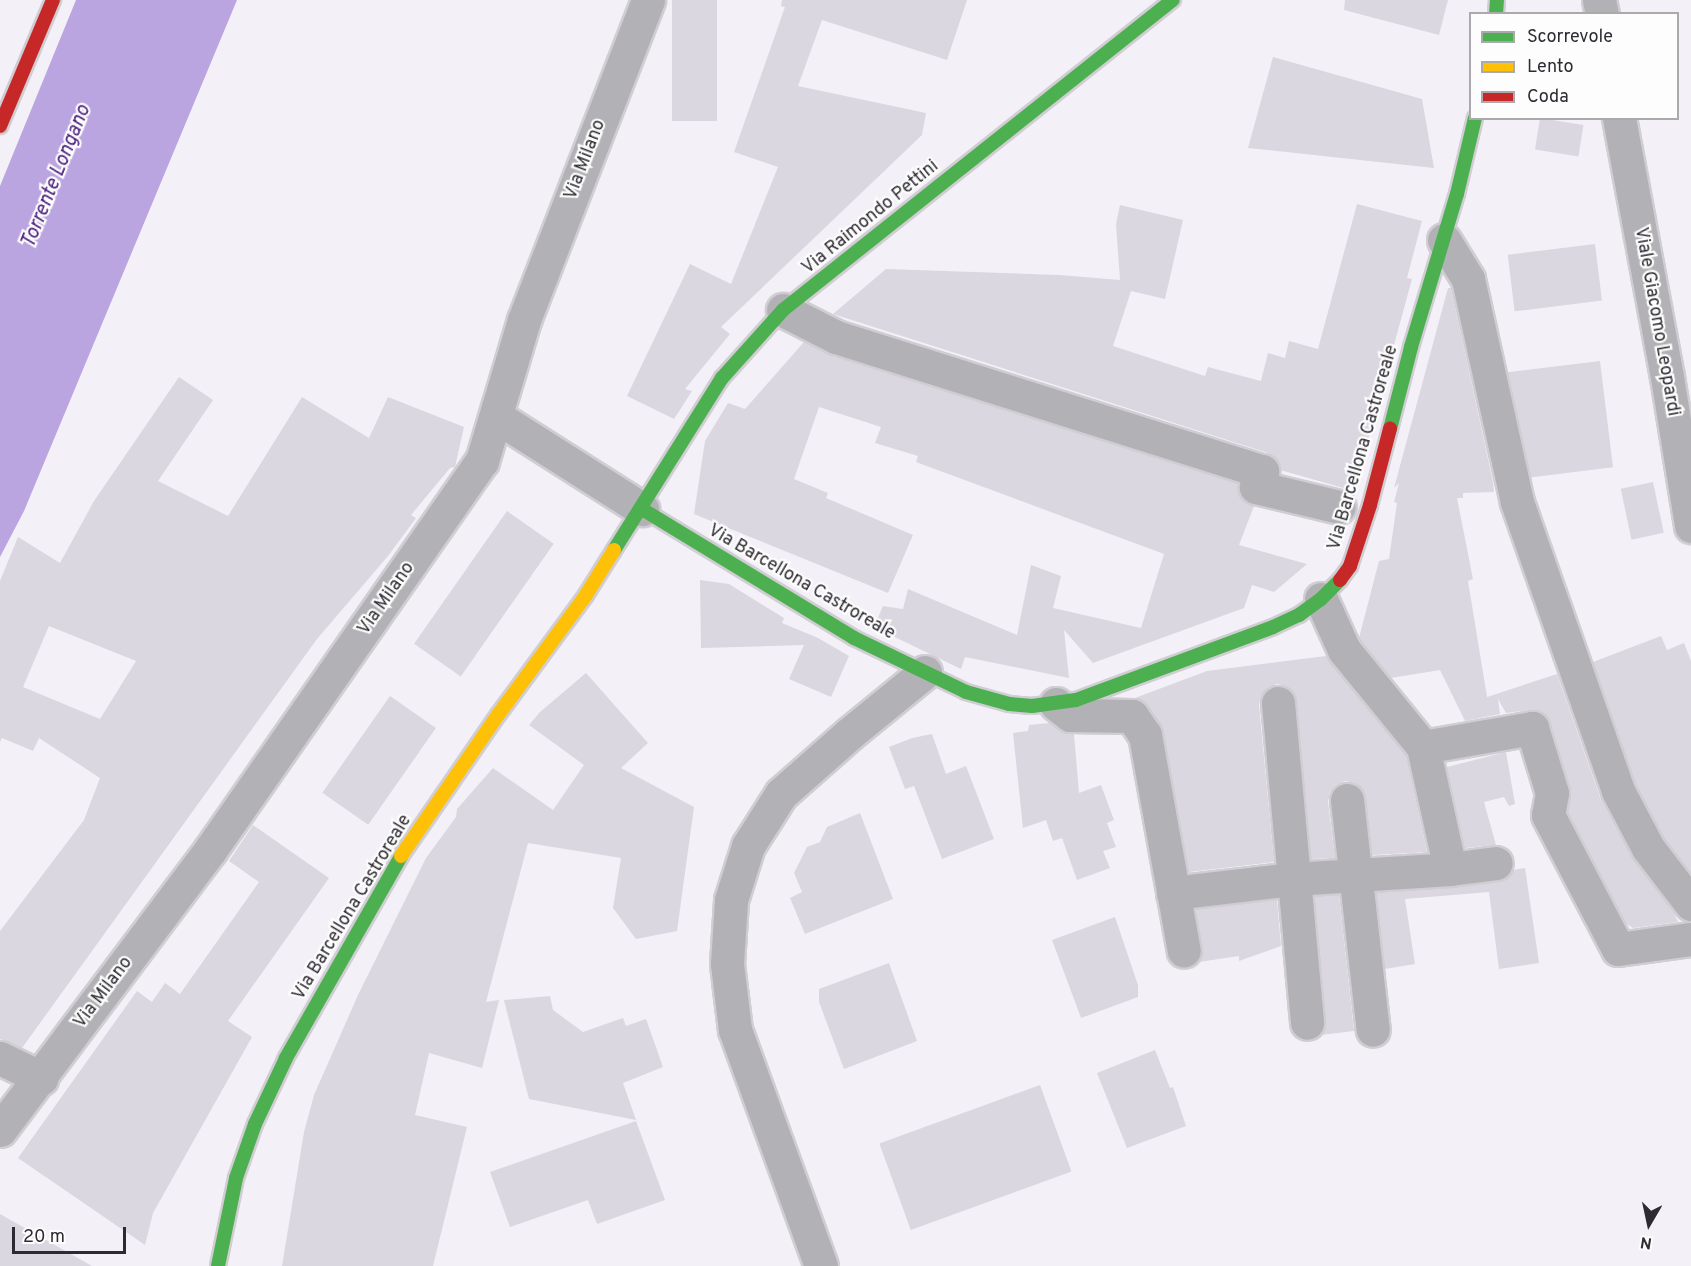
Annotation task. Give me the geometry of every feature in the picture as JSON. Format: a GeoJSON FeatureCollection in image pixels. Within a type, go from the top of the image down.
{"type":"FeatureCollection","features":[{"type":"Feature","properties":{"kind":"street"},"geometry":{"type":"LineString","coordinates":[[0,126],[53,0]]}},
{"type":"Feature","properties":{"kind":"street","name":"Via Milano"},"geometry":{"type":"LineString","coordinates":[[0,1130],[211,849],[376,616],[482,461],[497,417],[508,368],[524,320],[648,0]]}},
{"type":"Feature","properties":{"kind":"street","name":"Via Raimondo Pettini"},"geometry":{"type":"LineString","coordinates":[[642,510],[722,378],[783,310],[1173,0]]}},
{"type":"Feature","properties":{"kind":"street","name":"Via Barcellona Castroreale"},"geometry":{"type":"LineString","coordinates":[[218,1266],[236,1178],[255,1124],[286,1058],[395,865],[498,715],[586,596],[642,510],[854,638],[988,700],[1032,706],[1056,704],[1095,694],[1273,627],[1299,615],[1321,599],[1339,581],[1350,566],[1359,542],[1411,347],[1444,240],[1474,120]]}},
{"type":"Feature","properties":{"kind":"street","name":"Viale Giacomo Leopardi"},"geometry":{"type":"LineString","coordinates":[[1619,120],[1667,376],[1691,526]]}},
{"type":"Feature","properties":{"kind":"street"},"geometry":{"type":"LineString","coordinates":[[1444,240],[1468,279],[1517,502],[1618,791],[1648,848],[1691,904]]}},
{"type":"Feature","properties":{"kind":"street"},"geometry":{"type":"LineString","coordinates":[[783,310],[836,337],[1262,471],[1256,487],[1339,507]]}},
{"type":"Feature","properties":{"kind":"street"},"geometry":{"type":"LineString","coordinates":[[497,417],[642,510]]}},
{"type":"Feature","properties":{"kind":"street"},"geometry":{"type":"LineString","coordinates":[[1321,599],[1344,650],[1423,747],[1450,869]]}},
{"type":"Feature","properties":{"kind":"street"},"geometry":{"type":"LineString","coordinates":[[821,1266],[735,1030],[727,964],[731,900],[748,846],[781,794],[849,734],[925,672]]}},
{"type":"Feature","properties":{"kind":"street"},"geometry":{"type":"LineString","coordinates":[[1278,703],[1306,1023]]}},
{"type":"Feature","properties":{"kind":"street"},"geometry":{"type":"LineString","coordinates":[[1056,704],[1070,715],[1132,716],[1146,735],[1184,951]]}},
{"type":"Feature","properties":{"kind":"street"},"geometry":{"type":"LineString","coordinates":[[1423,747],[1532,728],[1552,793],[1548,815],[1618,949],[1691,939]]}},
{"type":"Feature","properties":{"kind":"street"},"geometry":{"type":"LineString","coordinates":[[1347,800],[1373,1030]]}},
{"type":"Feature","properties":{"kind":"street"},"geometry":{"type":"LineString","coordinates":[[1173,894],[1293,879],[1450,869],[1496,863]]}},
{"type":"Feature","properties":{"kind":"street"},"geometry":{"type":"LineString","coordinates":[[0,1058],[41,1078]]}},
{"type":"Feature","properties":{"kind":"water","name":"Torrente Longano"},"geometry":{"type":"Polygon","coordinates":[[[76,0],[237,0],[24,511],[0,557],[0,186],[76,0]]]}},
{"type":"Feature","properties":{"kind":"building"},"geometry":{"type":"Polygon","coordinates":[[[672,0],[717,0],[717,121],[672,121],[672,0]]]}},
{"type":"Feature","properties":{"kind":"building"},"geometry":{"type":"Polygon","coordinates":[[[782,0],[967,0],[947,60],[822,20],[798,86],[926,113],[922,135],[721,327],[730,334],[685,389],[692,391],[674,419],[627,396],[690,264],[731,284],[778,167],[734,152],[785,7],[781,6],[782,0]]]}},
{"type":"Feature","properties":{"kind":"building"},"geometry":{"type":"Polygon","coordinates":[[[1345,0],[1448,0],[1439,35],[1344,10],[1345,0]]]}},
{"type":"Feature","properties":{"kind":"building"},"geometry":{"type":"Polygon","coordinates":[[[1273,57],[1422,99],[1434,168],[1248,148],[1273,57]]]}},
{"type":"Feature","properties":{"kind":"building"},"geometry":{"type":"Polygon","coordinates":[[[1540,120],[1583,125],[1578,156],[1535,150],[1540,120]]]}},
{"type":"Feature","properties":{"kind":"building"},"geometry":{"type":"Polygon","coordinates":[[[1357,204],[1422,221],[1407,278],[1412,279],[1354,491],[1280,470],[1276,459],[1268,453],[833,314],[886,269],[1060,275],[1120,280],[1116,224],[1120,205],[1183,220],[1165,299],[1131,291],[1113,346],[1205,376],[1208,367],[1261,381],[1268,353],[1285,358],[1289,341],[1318,349],[1357,204]]]}},
{"type":"Feature","properties":{"kind":"building"},"geometry":{"type":"Polygon","coordinates":[[[1595,244],[1602,301],[1515,311],[1508,255],[1595,244]]]}},
{"type":"Feature","properties":{"kind":"building"},"geometry":{"type":"Polygon","coordinates":[[[1448,288],[1451,288],[1494,492],[1463,493],[1463,498],[1457,498],[1473,579],[1468,581],[1487,697],[1557,674],[1601,800],[1632,857],[1674,913],[1678,922],[1633,928],[1625,923],[1568,812],[1570,787],[1550,722],[1545,714],[1529,710],[1506,713],[1498,699],[1500,714],[1465,721],[1440,670],[1391,678],[1359,638],[1379,561],[1389,559],[1397,503],[1394,502],[1399,483],[1394,488],[1448,288]]]}},
{"type":"Feature","properties":{"kind":"building"},"geometry":{"type":"Polygon","coordinates":[[[804,342],[830,355],[1238,483],[1238,491],[1242,500],[1254,506],[1239,545],[1307,564],[1274,592],[1252,585],[1244,608],[1093,663],[1064,630],[1069,678],[965,657],[961,669],[874,627],[883,606],[903,609],[908,589],[1017,635],[1031,565],[1061,576],[1053,608],[1141,628],[1164,554],[916,462],[918,456],[875,443],[881,427],[819,407],[794,479],[828,493],[826,498],[913,535],[888,593],[694,514],[705,441],[728,403],[745,409],[804,342]]]}},
{"type":"Feature","properties":{"kind":"building"},"geometry":{"type":"Polygon","coordinates":[[[1600,361],[1613,467],[1521,479],[1508,372],[1600,361]]]}},
{"type":"Feature","properties":{"kind":"building"},"geometry":{"type":"Polygon","coordinates":[[[179,377],[213,400],[158,481],[228,516],[302,397],[369,438],[388,397],[464,427],[455,467],[450,468],[411,515],[416,518],[388,556],[317,639],[22,1048],[0,1039],[0,931],[84,820],[100,778],[39,738],[33,751],[2,738],[0,742],[0,581],[18,537],[60,563],[94,501],[179,377]],[[49,626],[23,687],[100,719],[136,661],[49,626]]]}},
{"type":"Feature","properties":{"kind":"building"},"geometry":{"type":"Polygon","coordinates":[[[1653,482],[1664,533],[1632,540],[1621,489],[1653,482]]]}},
{"type":"Feature","properties":{"kind":"building"},"geometry":{"type":"Polygon","coordinates":[[[507,511],[554,544],[461,676],[414,644],[507,511]]]}},
{"type":"Feature","properties":{"kind":"building"},"geometry":{"type":"Polygon","coordinates":[[[700,580],[729,584],[784,618],[782,623],[818,638],[849,656],[831,697],[789,679],[804,645],[701,648],[700,580]]]}},
{"type":"Feature","properties":{"kind":"building"},"geometry":{"type":"Polygon","coordinates":[[[1661,636],[1667,650],[1684,643],[1691,661],[1691,873],[1664,838],[1635,783],[1593,662],[1661,636]]]}},
{"type":"Feature","properties":{"kind":"building"},"geometry":{"type":"Polygon","coordinates":[[[1326,656],[1406,755],[1427,852],[1372,855],[1362,788],[1345,781],[1335,785],[1330,792],[1328,802],[1335,858],[1311,859],[1297,701],[1293,692],[1277,684],[1267,688],[1261,696],[1259,705],[1274,862],[1189,872],[1163,731],[1147,705],[1135,698],[1207,671],[1326,656]]]}},
{"type":"Feature","properties":{"kind":"building"},"geometry":{"type":"Polygon","coordinates":[[[586,673],[648,743],[621,768],[694,807],[677,931],[636,939],[613,908],[621,858],[528,843],[486,1002],[499,1000],[482,1068],[429,1053],[415,1115],[467,1127],[433,1266],[282,1266],[304,1132],[314,1095],[358,995],[426,858],[456,817],[457,809],[493,768],[553,810],[584,765],[529,725],[540,712],[586,673]]]}},
{"type":"Feature","properties":{"kind":"building"},"geometry":{"type":"Polygon","coordinates":[[[390,696],[436,728],[368,825],[322,793],[390,696]]]}},
{"type":"Feature","properties":{"kind":"building"},"geometry":{"type":"Polygon","coordinates":[[[1049,723],[1059,730],[1074,734],[1079,793],[1101,785],[1114,820],[1107,823],[1116,847],[1103,851],[1110,868],[1077,880],[1062,838],[1053,841],[1046,820],[1023,828],[1013,733],[1028,731],[1029,725],[1049,723]]]}},
{"type":"Feature","properties":{"kind":"building"},"geometry":{"type":"Polygon","coordinates":[[[932,734],[946,774],[966,766],[994,839],[942,859],[914,786],[905,789],[889,747],[912,738],[932,734]]]}},
{"type":"Feature","properties":{"kind":"building"},"geometry":{"type":"Polygon","coordinates":[[[1506,752],[1515,804],[1509,806],[1504,797],[1484,802],[1496,845],[1465,848],[1447,767],[1506,752]]]}},
{"type":"Feature","properties":{"kind":"building"},"geometry":{"type":"Polygon","coordinates":[[[860,813],[893,899],[805,934],[790,898],[802,892],[794,873],[807,847],[820,842],[827,827],[860,813]]]}},
{"type":"Feature","properties":{"kind":"building"},"geometry":{"type":"Polygon","coordinates":[[[253,825],[329,878],[228,1021],[252,1037],[153,1213],[145,1245],[18,1158],[137,991],[152,1002],[165,983],[180,994],[259,882],[229,861],[253,825]]]}},
{"type":"Feature","properties":{"kind":"building"},"geometry":{"type":"Polygon","coordinates":[[[1525,868],[1539,963],[1499,969],[1489,892],[1405,899],[1415,964],[1385,969],[1376,892],[1498,882],[1508,877],[1513,870],[1525,868]]]}},
{"type":"Feature","properties":{"kind":"building"},"geometry":{"type":"Polygon","coordinates":[[[1339,895],[1354,1031],[1321,1035],[1326,1021],[1314,896],[1339,895]]]}},
{"type":"Feature","properties":{"kind":"building"},"geometry":{"type":"Polygon","coordinates":[[[1277,900],[1281,946],[1239,961],[1239,956],[1199,962],[1202,948],[1196,909],[1277,900]]]}},
{"type":"Feature","properties":{"kind":"building"},"geometry":{"type":"Polygon","coordinates":[[[1115,917],[1138,985],[1138,997],[1081,1018],[1052,940],[1115,917]]]}},
{"type":"Feature","properties":{"kind":"building"},"geometry":{"type":"Polygon","coordinates":[[[889,963],[917,1041],[844,1069],[819,1002],[819,989],[889,963]]]}},
{"type":"Feature","properties":{"kind":"building"},"geometry":{"type":"Polygon","coordinates":[[[550,996],[553,1010],[583,1032],[623,1018],[626,1026],[646,1019],[663,1067],[623,1083],[636,1120],[529,1099],[504,1000],[550,996]]]}},
{"type":"Feature","properties":{"kind":"building"},"geometry":{"type":"Polygon","coordinates":[[[1155,1050],[1170,1088],[1173,1087],[1186,1126],[1127,1148],[1097,1073],[1155,1050]]]}},
{"type":"Feature","properties":{"kind":"building"},"geometry":{"type":"Polygon","coordinates":[[[1040,1085],[1071,1171],[911,1230],[879,1143],[1040,1085]]]}},
{"type":"Feature","properties":{"kind":"building"},"geometry":{"type":"Polygon","coordinates":[[[636,1121],[665,1200],[597,1224],[588,1200],[510,1227],[490,1172],[636,1121]]]}},
{"type":"Feature","properties":{"kind":"building"},"geometry":{"type":"Polygon","coordinates":[[[0,1214],[92,1266],[0,1266],[0,1214]]]}},
{"type":"Feature","properties":{"kind":"traffic: fast"},"geometry":{"type":"LineString","coordinates":[[614,550],[722,378],[783,310],[1173,0]]}},
{"type":"Feature","properties":{"kind":"traffic: fast"},"geometry":{"type":"LineString","coordinates":[[1496,12],[1497,0]]}},
{"type":"Feature","properties":{"kind":"traffic: fast"},"geometry":{"type":"LineString","coordinates":[[1390,429],[1411,347],[1457,194],[1475,120]]}},
{"type":"Feature","properties":{"kind":"traffic: fast"},"geometry":{"type":"LineString","coordinates":[[642,509],[854,638],[966,692],[1009,704],[1032,706],[1076,700],[1273,627],[1299,615],[1321,599],[1340,580]]}},
{"type":"Feature","properties":{"kind":"traffic: fast"},"geometry":{"type":"LineString","coordinates":[[218,1266],[236,1178],[255,1124],[286,1058],[401,856]]}},
{"type":"Feature","properties":{"kind":"traffic: slow"},"geometry":{"type":"LineString","coordinates":[[401,856],[498,715],[586,595],[614,550]]}},
{"type":"Feature","properties":{"kind":"traffic: jam"},"geometry":{"type":"LineString","coordinates":[[0,126],[53,0]]}},
{"type":"Feature","properties":{"kind":"traffic: jam"},"geometry":{"type":"LineString","coordinates":[[1340,580],[1350,566],[1370,505],[1390,429]]}}]}
